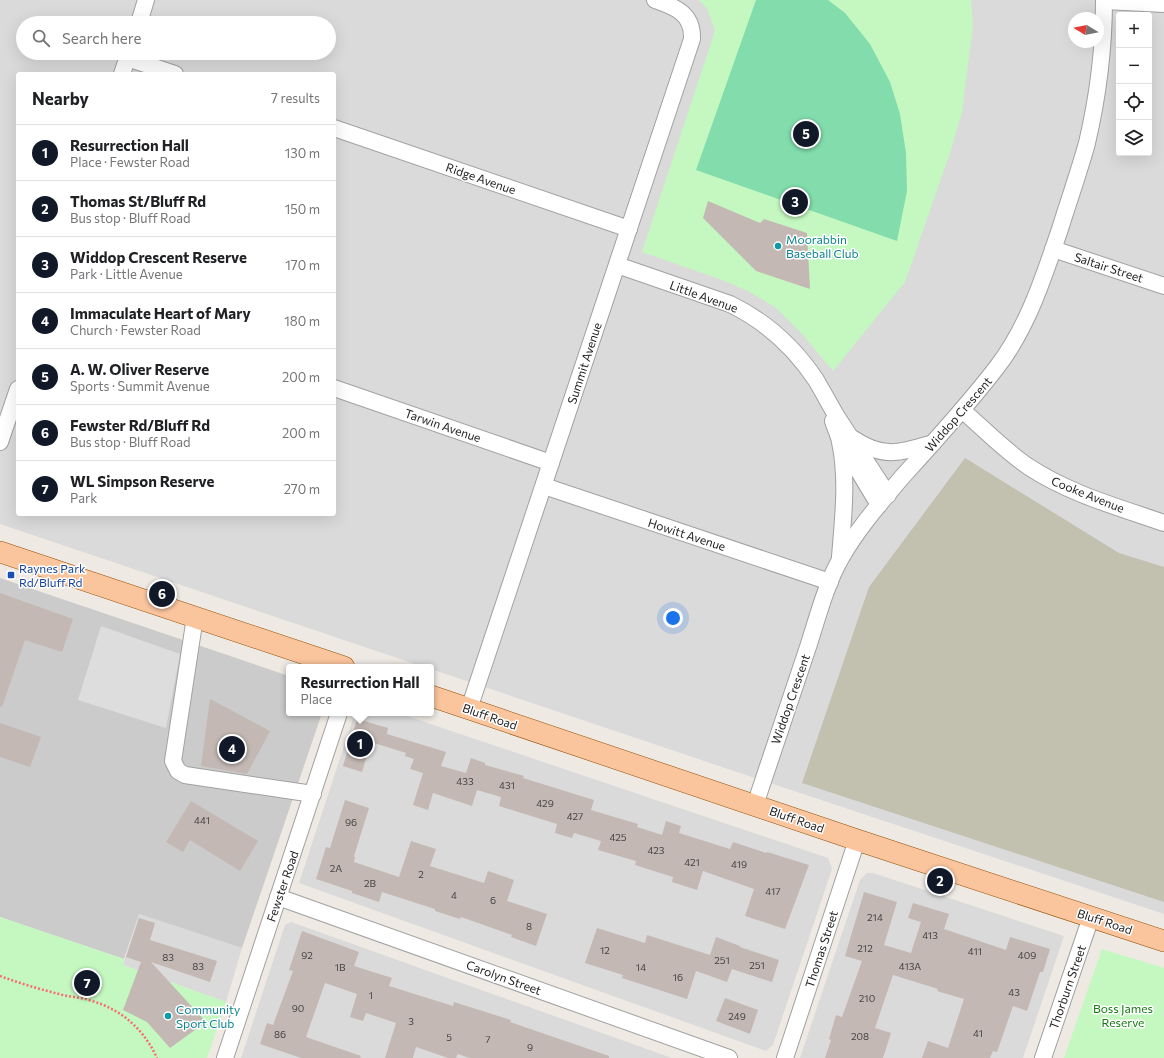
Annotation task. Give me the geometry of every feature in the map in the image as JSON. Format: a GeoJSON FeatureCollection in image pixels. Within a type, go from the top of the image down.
{"type":"FeatureCollection","features":[{"type":"Feature","properties":{"kind":"main road"},"geometry":{"type":"LineString","coordinates":[[0,552],[335,664]]}},
{"type":"Feature","properties":{"kind":"main road","name":"Bluff Road"},"geometry":{"type":"LineString","coordinates":[[434,697],[857,840],[1164,941]]}},
{"type":"Feature","properties":{"kind":"street"},"geometry":{"type":"LineString","coordinates":[[141,16],[146,0]]}},
{"type":"Feature","properties":{"kind":"street","name":"Summit Avenue"},"geometry":{"type":"LineString","coordinates":[[469,709],[692,39],[691,25],[687,17],[676,8],[655,0]]}},
{"type":"Feature","properties":{"kind":"street"},"geometry":{"type":"LineString","coordinates":[[1104,0],[1164,4]]}},
{"type":"Feature","properties":{"kind":"street","name":"Widdop Crescent"},"geometry":{"type":"LineString","coordinates":[[755,805],[830,582],[840,560],[856,533],[998,366],[1013,344],[1037,294],[1053,249],[1090,129],[1099,74],[1104,27],[1104,0]]}},
{"type":"Feature","properties":{"kind":"street"},"geometry":{"type":"LineString","coordinates":[[123,72],[126,60]]}},
{"type":"Feature","properties":{"kind":"street"},"geometry":{"type":"LineString","coordinates":[[140,60],[170,72]]}},
{"type":"Feature","properties":{"kind":"street","name":"Ridge Avenue"},"geometry":{"type":"LineString","coordinates":[[336,129],[629,228]]}},
{"type":"Feature","properties":{"kind":"street","name":"Saltair Street"},"geometry":{"type":"LineString","coordinates":[[1053,249],[1164,286]]}},
{"type":"Feature","properties":{"kind":"street","name":"Little Avenue"},"geometry":{"type":"LineString","coordinates":[[617,265],[710,296],[747,312],[768,327],[787,344],[816,380],[844,438],[883,500]]}},
{"type":"Feature","properties":{"kind":"street","name":"Tarwin Avenue"},"geometry":{"type":"LineString","coordinates":[[336,389],[551,462]]}},
{"type":"Feature","properties":{"kind":"street"},"geometry":{"type":"LineString","coordinates":[[0,442],[16,395]]}},
{"type":"Feature","properties":{"kind":"street","name":"Cooke Avenue"},"geometry":{"type":"LineString","coordinates":[[962,410],[1012,454],[1029,467],[1054,481],[1107,504],[1164,523]]}},
{"type":"Feature","properties":{"kind":"street","name":"Little Avenue"},"geometry":{"type":"LineString","coordinates":[[844,438],[869,448],[892,453],[902,452],[933,443]]}},
{"type":"Feature","properties":{"kind":"street","name":"Little Avenue"},"geometry":{"type":"LineString","coordinates":[[840,560],[844,502],[842,454],[844,438]]}},
{"type":"Feature","properties":{"kind":"street","name":"Howitt Avenue"},"geometry":{"type":"LineString","coordinates":[[544,486],[830,582]]}},
{"type":"Feature","properties":{"kind":"street"},"geometry":{"type":"LineString","coordinates":[[195,617],[173,761],[178,771],[185,775],[313,794]]}},
{"type":"Feature","properties":{"kind":"street","name":"Fewster Road"},"geometry":{"type":"LineString","coordinates":[[225,1058],[338,716]]}},
{"type":"Feature","properties":{"kind":"street","name":"Thomas Street"},"geometry":{"type":"LineString","coordinates":[[785,1058],[857,840]]}},
{"type":"Feature","properties":{"kind":"street","name":"Carolyn Street"},"geometry":{"type":"LineString","coordinates":[[278,897],[729,1058]]}},
{"type":"Feature","properties":{"kind":"street","name":"Thorburn Street"},"geometry":{"type":"LineString","coordinates":[[1043,1058],[1091,917]]}},
{"type":"Feature","properties":{"kind":"path"},"geometry":{"type":"LineString","coordinates":[[0,976],[60,995],[89,999],[122,1014],[140,1030],[152,1046],[157,1058]]}},
{"type":"Feature","properties":{"kind":"shaded area"},"geometry":{"type":"Polygon","coordinates":[[[0,0],[1164,0],[1164,914],[434,670],[434,664],[415,664],[0,524],[0,0]]]}},
{"type":"Feature","properties":{"kind":"shaded area"},"geometry":{"type":"Polygon","coordinates":[[[965,458],[1119,553],[1164,567],[1164,902],[802,783],[869,587],[965,458]]]}},
{"type":"Feature","properties":{"kind":"shaded area"},"geometry":{"type":"Polygon","coordinates":[[[0,578],[286,675],[286,716],[321,716],[242,948],[139,914],[124,959],[0,917],[0,578]]]}},
{"type":"Feature","properties":{"kind":"shaded area"},"geometry":{"type":"Polygon","coordinates":[[[101,626],[180,654],[166,728],[78,700],[101,626]]]}},
{"type":"Feature","properties":{"kind":"shaded area"},"geometry":{"type":"Polygon","coordinates":[[[354,716],[407,716],[828,858],[832,869],[773,1045],[766,1051],[299,883],[354,716]]]}},
{"type":"Feature","properties":{"kind":"shaded area"},"geometry":{"type":"Polygon","coordinates":[[[867,873],[873,873],[1064,936],[1023,1058],[800,1058],[860,880],[867,873]]]}},
{"type":"Feature","properties":{"kind":"shaded area"},"geometry":{"type":"Polygon","coordinates":[[[139,914],[242,948],[226,1002],[123,965],[139,914]]]}},
{"type":"Feature","properties":{"kind":"shaded area"},"geometry":{"type":"Polygon","coordinates":[[[291,922],[672,1058],[241,1058],[285,925],[291,922]]]}},
{"type":"Feature","properties":{"kind":"green space"},"geometry":{"type":"Polygon","coordinates":[[[699,0],[971,0],[973,25],[962,112],[950,153],[905,282],[833,371],[802,334],[775,307],[748,291],[725,281],[642,252],[715,31],[707,8],[699,0]]]}},
{"type":"Feature","properties":{"kind":"green space"},"geometry":{"type":"Polygon","coordinates":[[[756,0],[828,0],[845,13],[870,44],[890,82],[900,114],[906,153],[907,191],[897,241],[696,170],[756,0]]]}},
{"type":"Feature","properties":{"kind":"green space"},"geometry":{"type":"Polygon","coordinates":[[[0,917],[124,959],[123,965],[226,1002],[207,1058],[0,1058],[0,917]]]}},
{"type":"Feature","properties":{"kind":"green space","name":"Boss James Reserve"},"geometry":{"type":"Polygon","coordinates":[[[1102,949],[1164,968],[1164,1058],[1064,1058],[1102,949]]]}},
{"type":"Feature","properties":{"kind":"building","name":"Moorabbin Baseball Club"},"geometry":{"type":"Polygon","coordinates":[[[708,201],[760,223],[764,219],[807,233],[810,289],[756,271],[703,218],[708,201]]]}},
{"type":"Feature","properties":{"kind":"building"},"geometry":{"type":"Polygon","coordinates":[[[0,593],[73,619],[62,652],[25,640],[2,707],[0,706],[0,593]]]}},
{"type":"Feature","properties":{"kind":"building"},"geometry":{"type":"Polygon","coordinates":[[[210,699],[270,731],[247,774],[201,766],[210,699]]]}},
{"type":"Feature","properties":{"kind":"building"},"geometry":{"type":"Polygon","coordinates":[[[357,719],[388,728],[387,734],[446,752],[441,766],[466,773],[471,758],[485,763],[485,765],[524,776],[523,778],[594,800],[591,810],[638,824],[637,827],[662,835],[666,821],[681,826],[679,833],[730,849],[733,842],[809,865],[785,929],[745,916],[754,889],[703,871],[697,890],[672,882],[673,877],[635,865],[636,861],[598,850],[601,841],[574,833],[572,838],[555,833],[557,824],[499,806],[501,797],[477,790],[472,806],[433,793],[428,810],[413,805],[423,773],[410,769],[414,759],[405,756],[406,753],[371,742],[362,772],[343,766],[357,719]]]}},
{"type":"Feature","properties":{"kind":"building"},"geometry":{"type":"Polygon","coordinates":[[[0,723],[41,737],[30,767],[0,757],[0,723]]]}},
{"type":"Feature","properties":{"kind":"building"},"geometry":{"type":"Polygon","coordinates":[[[345,800],[369,808],[354,856],[354,862],[399,877],[411,841],[436,849],[430,866],[484,883],[488,871],[514,880],[507,901],[547,914],[536,946],[511,937],[512,935],[461,917],[460,919],[435,911],[435,909],[382,892],[379,902],[316,879],[326,847],[330,848],[345,800]]]}},
{"type":"Feature","properties":{"kind":"building"},"geometry":{"type":"Polygon","coordinates":[[[191,801],[258,841],[240,871],[190,840],[183,852],[166,842],[191,801]]]}},
{"type":"Feature","properties":{"kind":"building"},"geometry":{"type":"Polygon","coordinates":[[[864,892],[897,902],[884,945],[911,953],[921,922],[908,918],[913,903],[949,914],[944,929],[1006,950],[1010,937],[1050,949],[1043,972],[1040,972],[1027,1011],[1013,1006],[997,1052],[993,1051],[990,1058],[922,1058],[928,1041],[948,1048],[964,999],[893,975],[875,1028],[891,1033],[883,1058],[825,1058],[831,1040],[829,1039],[836,1015],[842,1017],[862,961],[845,956],[864,892]]]}},
{"type":"Feature","properties":{"kind":"building"},"geometry":{"type":"Polygon","coordinates":[[[139,918],[155,923],[150,940],[217,961],[210,982],[151,962],[206,1022],[170,1048],[147,1022],[123,1010],[141,962],[126,957],[139,918]]]}},
{"type":"Feature","properties":{"kind":"building"},"geometry":{"type":"Polygon","coordinates":[[[597,928],[645,943],[647,935],[710,955],[716,937],[779,960],[772,982],[732,969],[727,982],[696,971],[687,999],[622,978],[623,975],[585,963],[597,928]]]}},
{"type":"Feature","properties":{"kind":"building"},"geometry":{"type":"Polygon","coordinates":[[[302,931],[359,952],[354,966],[392,978],[389,986],[453,1006],[454,1002],[511,1020],[510,1022],[609,1056],[609,1058],[469,1058],[458,1054],[456,1058],[448,1058],[416,1047],[413,1058],[385,1058],[396,1023],[366,1013],[363,1021],[350,1017],[357,994],[325,983],[306,1037],[361,1056],[360,1058],[301,1058],[260,1044],[267,1023],[273,1025],[293,971],[289,970],[302,931]]]}},
{"type":"Feature","properties":{"kind":"building"},"geometry":{"type":"Polygon","coordinates":[[[725,998],[758,1010],[750,1034],[716,1021],[725,998]]]}},
{"type":"Feature","properties":{"kind":"place","name":"A. W. Oliver Reserve"},"geometry":{"type":"Point","coordinates":[806,134]}},
{"type":"Feature","properties":{"kind":"place","name":"Widdop Crescent Reserve"},"geometry":{"type":"Point","coordinates":[795,202]}},
{"type":"Feature","properties":{"kind":"place","name":"Moorabbin Baseball Club"},"geometry":{"type":"Point","coordinates":[778,246]}},
{"type":"Feature","properties":{"kind":"place","name":"Raynes Park Rd/Bluff Rd"},"geometry":{"type":"Point","coordinates":[11,575]}},
{"type":"Feature","properties":{"kind":"place","name":"Fewster Rd/Bluff Rd"},"geometry":{"type":"Point","coordinates":[162,594]}},
{"type":"Feature","properties":{"kind":"place","name":"Resurrection Hall"},"geometry":{"type":"Point","coordinates":[360,744]}},
{"type":"Feature","properties":{"kind":"place","name":"Immaculate Heart of Mary"},"geometry":{"type":"Point","coordinates":[232,749]}},
{"type":"Feature","properties":{"kind":"place","name":"Thomas St/Bluff Rd"},"geometry":{"type":"Point","coordinates":[940,881]}},
{"type":"Feature","properties":{"kind":"place","name":"WL Simpson Reserve"},"geometry":{"type":"Point","coordinates":[87,983]}},
{"type":"Feature","properties":{"kind":"place","name":"Community Sport Club"},"geometry":{"type":"Point","coordinates":[168,1016]}}]}
